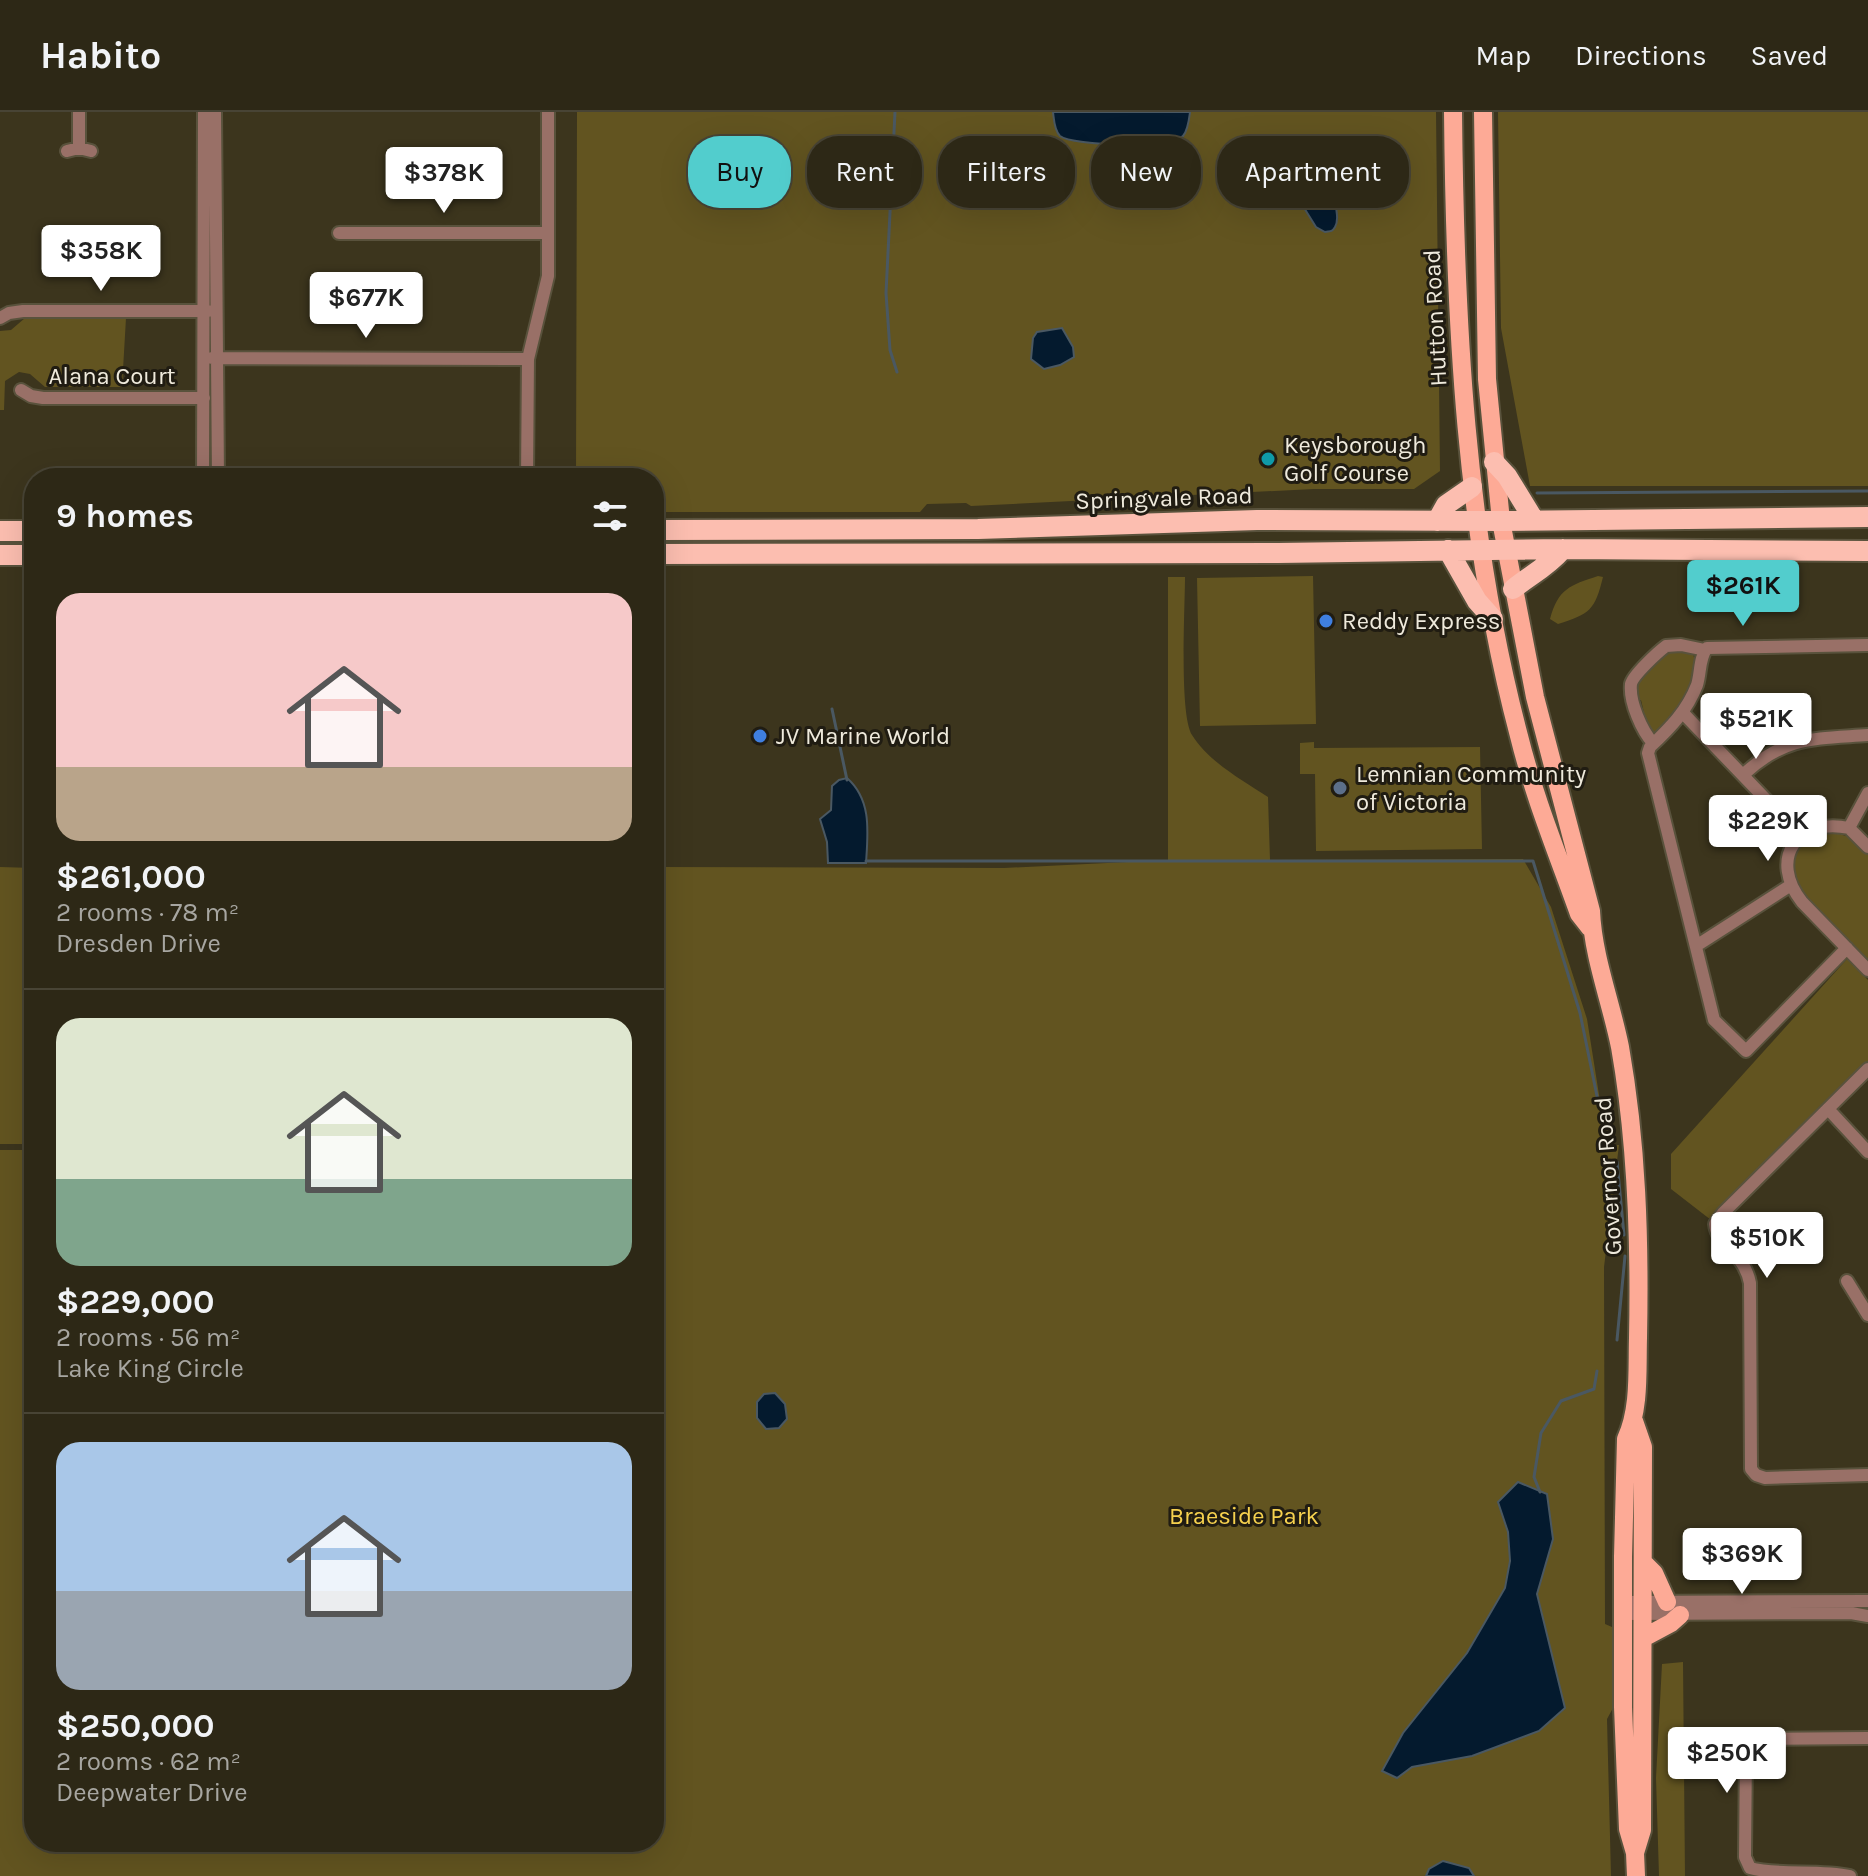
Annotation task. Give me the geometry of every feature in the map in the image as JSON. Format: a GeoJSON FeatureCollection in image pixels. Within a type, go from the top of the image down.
{"type":"FeatureCollection","features":[{"type":"Feature","properties":{"kind":"highway"},"geometry":{"type":"LineString","coordinates":[[1494,462],[1507,476],[1534,520]]}},
{"type":"Feature","properties":{"kind":"highway"},"geometry":{"type":"LineString","coordinates":[[1437,521],[1446,505],[1472,487]]}},
{"type":"Feature","properties":{"kind":"highway","name":"Springvale Road"},"geometry":{"type":"LineString","coordinates":[[664,530],[962,529],[1257,520],[1868,517]]}},
{"type":"Feature","properties":{"kind":"highway"},"geometry":{"type":"LineString","coordinates":[[0,531],[24,531]]}},
{"type":"Feature","properties":{"kind":"highway"},"geometry":{"type":"LineString","coordinates":[[1513,589],[1545,569],[1563,549]]}},
{"type":"Feature","properties":{"kind":"highway"},"geometry":{"type":"LineString","coordinates":[[664,554],[1563,549],[1868,551]]}},
{"type":"Feature","properties":{"kind":"highway"},"geometry":{"type":"LineString","coordinates":[[1448,550],[1477,601],[1493,619]]}},
{"type":"Feature","properties":{"kind":"highway"},"geometry":{"type":"LineString","coordinates":[[0,555],[24,555]]}},
{"type":"Feature","properties":{"kind":"main road","name":"Hutton Road"},"geometry":{"type":"LineString","coordinates":[[1453,112],[1458,327],[1477,521]]}},
{"type":"Feature","properties":{"kind":"main road","name":"Hutton Road"},"geometry":{"type":"LineString","coordinates":[[1483,112],[1486,353],[1501,521]]}},
{"type":"Feature","properties":{"kind":"main road","name":"Governor Road"},"geometry":{"type":"LineString","coordinates":[[1477,521],[1493,619],[1518,735],[1579,914],[1592,931]]}},
{"type":"Feature","properties":{"kind":"main road","name":"Governor Road"},"geometry":{"type":"LineString","coordinates":[[1501,521],[1535,697],[1591,911],[1592,931],[1620,1048],[1634,1160],[1638,1300],[1634,1421],[1643,1447],[1642,1830],[1635,1853]]}},
{"type":"Feature","properties":{"kind":"main road","name":"Governor Road"},"geometry":{"type":"LineString","coordinates":[[1634,1421],[1626,1439],[1623,1608],[1626,1796],[1636,1876]]}},
{"type":"Feature","properties":{"kind":"main road"},"geometry":{"type":"LineString","coordinates":[[1643,1562],[1654,1573],[1674,1608],[1671,1623],[1643,1638]]}},
{"type":"Feature","properties":{"kind":"street"},"geometry":{"type":"LineString","coordinates":[[79,112],[79,150]]}},
{"type":"Feature","properties":{"kind":"street"},"geometry":{"type":"LineString","coordinates":[[204,112],[210,358],[217,468]]}},
{"type":"Feature","properties":{"kind":"street"},"geometry":{"type":"LineString","coordinates":[[209,310],[215,112]]}},
{"type":"Feature","properties":{"kind":"street"},"geometry":{"type":"LineString","coordinates":[[527,468],[528,359],[547,282],[548,112]]}},
{"type":"Feature","properties":{"kind":"street"},"geometry":{"type":"LineString","coordinates":[[339,233],[548,233]]}},
{"type":"Feature","properties":{"kind":"street"},"geometry":{"type":"LineString","coordinates":[[0,318],[23,311],[209,310]]}},
{"type":"Feature","properties":{"kind":"street"},"geometry":{"type":"LineString","coordinates":[[210,358],[528,359]]}},
{"type":"Feature","properties":{"kind":"street"},"geometry":{"type":"LineString","coordinates":[[203,468],[204,398],[210,358]]}},
{"type":"Feature","properties":{"kind":"street","name":"Alana Court"},"geometry":{"type":"LineString","coordinates":[[21,390],[43,398],[204,398]]}},
{"type":"Feature","properties":{"kind":"street"},"geometry":{"type":"LineString","coordinates":[[1653,743],[1640,726],[1631,688],[1633,679],[1667,645],[1686,645],[1705,650],[1714,646],[1868,645]]}},
{"type":"Feature","properties":{"kind":"street"},"geometry":{"type":"LineString","coordinates":[[1705,650],[1699,679],[1683,713],[1648,750],[1714,1020],[1746,1051],[1847,948]]}},
{"type":"Feature","properties":{"kind":"street"},"geometry":{"type":"LineString","coordinates":[[1683,713],[1801,836]]}},
{"type":"Feature","properties":{"kind":"street"},"geometry":{"type":"LineString","coordinates":[[1744,774],[1766,754],[1800,740],[1868,735]]}},
{"type":"Feature","properties":{"kind":"street"},"geometry":{"type":"LineString","coordinates":[[1849,828],[1868,793]]}},
{"type":"Feature","properties":{"kind":"street"},"geometry":{"type":"LineString","coordinates":[[1868,847],[1849,828],[1819,826],[1801,836],[1789,850],[1786,869],[1791,885],[1802,902],[1868,970]]}},
{"type":"Feature","properties":{"kind":"street"},"geometry":{"type":"LineString","coordinates":[[1696,946],[1791,885]]}},
{"type":"Feature","properties":{"kind":"street"},"geometry":{"type":"LineString","coordinates":[[1864,1477],[1765,1478],[1751,1469],[1750,1283],[1747,1269],[1720,1239],[1715,1224],[1868,1069]]}},
{"type":"Feature","properties":{"kind":"street"},"geometry":{"type":"LineString","coordinates":[[1829,1110],[1868,1152]]}},
{"type":"Feature","properties":{"kind":"street"},"geometry":{"type":"LineString","coordinates":[[1847,1281],[1868,1315]]}},
{"type":"Feature","properties":{"kind":"street"},"geometry":{"type":"LineString","coordinates":[[1674,1608],[1868,1601]]}},
{"type":"Feature","properties":{"kind":"street"},"geometry":{"type":"LineString","coordinates":[[1623,1608],[1868,1612]]}},
{"type":"Feature","properties":{"kind":"street"},"geometry":{"type":"LineString","coordinates":[[1850,1876],[1837,1873],[1761,1873],[1750,1868],[1745,1857],[1746,1746],[1759,1739],[1868,1738]]}},
{"type":"Feature","properties":{"kind":"green space","name":"Keysborough Golf Course"},"geometry":{"type":"Polygon","coordinates":[[[577,112],[1436,112],[1440,471],[1414,489],[1314,489],[971,506],[966,503],[927,504],[920,512],[664,512],[664,468],[576,468],[577,112]]]}},
{"type":"Feature","properties":{"kind":"green space"},"geometry":{"type":"Polygon","coordinates":[[[1498,112],[1868,112],[1868,486],[1530,486],[1501,328],[1498,112]]]}},
{"type":"Feature","properties":{"kind":"green space"},"geometry":{"type":"Polygon","coordinates":[[[25,318],[126,318],[122,387],[45,387],[30,374],[19,372],[5,381],[4,410],[0,410],[0,331],[11,330],[25,318]]]}},
{"type":"Feature","properties":{"kind":"green space"},"geometry":{"type":"Polygon","coordinates":[[[1313,576],[1316,724],[1200,726],[1197,578],[1313,576]]]}},
{"type":"Feature","properties":{"kind":"green space"},"geometry":{"type":"Polygon","coordinates":[[[1598,576],[1603,577],[1590,609],[1558,624],[1550,619],[1557,601],[1566,590],[1598,576]]]}},
{"type":"Feature","properties":{"kind":"green space","name":"Braeside Park"},"geometry":{"type":"Polygon","coordinates":[[[1168,577],[1185,577],[1184,684],[1188,723],[1199,745],[1217,762],[1268,797],[1270,860],[1523,859],[1551,907],[1587,1019],[1600,1101],[1602,1145],[1619,1145],[1604,1267],[1605,1624],[1612,1627],[1613,1708],[1607,1719],[1611,1876],[0,1876],[0,1150],[24,1150],[24,1852],[664,1852],[664,867],[1004,868],[1168,860],[1168,577]]]}},
{"type":"Feature","properties":{"kind":"green space"},"geometry":{"type":"Polygon","coordinates":[[[1666,651],[1692,651],[1694,674],[1684,697],[1653,735],[1634,683],[1640,681],[1666,651]]]}},
{"type":"Feature","properties":{"kind":"green space"},"geometry":{"type":"Polygon","coordinates":[[[1314,742],[1314,748],[1480,747],[1482,849],[1316,851],[1315,774],[1300,774],[1300,743],[1314,742]]]}},
{"type":"Feature","properties":{"kind":"green space"},"geometry":{"type":"Polygon","coordinates":[[[1824,829],[1852,838],[1868,855],[1868,966],[1808,903],[1790,868],[1798,844],[1824,829]]]}},
{"type":"Feature","properties":{"kind":"green space"},"geometry":{"type":"Polygon","coordinates":[[[0,867],[24,868],[24,1144],[0,1144],[0,867]]]}},
{"type":"Feature","properties":{"kind":"green space"},"geometry":{"type":"Polygon","coordinates":[[[1847,959],[1868,980],[1868,1062],[1711,1220],[1671,1189],[1671,1154],[1847,959]]]}},
{"type":"Feature","properties":{"kind":"green space"},"geometry":{"type":"Polygon","coordinates":[[[1683,1662],[1685,1876],[1659,1876],[1656,1778],[1662,1664],[1683,1662]]]}},
{"type":"Feature","properties":{"kind":"water"},"geometry":{"type":"Polygon","coordinates":[[[1053,112],[1190,112],[1183,136],[1091,136],[1091,143],[1075,140],[1075,136],[1060,136],[1055,128],[1053,112]]]}},
{"type":"Feature","properties":{"kind":"water"},"geometry":{"type":"Polygon","coordinates":[[[1304,208],[1336,208],[1337,221],[1331,231],[1325,232],[1316,227],[1304,208]]]}},
{"type":"Feature","properties":{"kind":"water"},"geometry":{"type":"Polygon","coordinates":[[[1062,328],[1073,347],[1074,357],[1044,369],[1031,359],[1033,338],[1037,332],[1062,328]]]}},
{"type":"Feature","properties":{"kind":"water"},"geometry":{"type":"Polygon","coordinates":[[[847,778],[865,806],[866,863],[828,863],[827,842],[820,819],[831,810],[832,786],[847,778]]]}},
{"type":"Feature","properties":{"kind":"water"},"geometry":{"type":"Polygon","coordinates":[[[775,1393],[785,1404],[787,1419],[779,1428],[766,1429],[757,1418],[757,1402],[764,1394],[775,1393]]]}},
{"type":"Feature","properties":{"kind":"water"},"geometry":{"type":"Polygon","coordinates":[[[1518,1482],[1547,1494],[1553,1539],[1537,1594],[1565,1708],[1539,1731],[1472,1756],[1412,1767],[1397,1778],[1382,1771],[1403,1733],[1467,1653],[1505,1588],[1510,1561],[1508,1532],[1498,1502],[1518,1482]]]}},
{"type":"Feature","properties":{"kind":"water"},"geometry":{"type":"Polygon","coordinates":[[[1443,1861],[1469,1868],[1474,1876],[1426,1876],[1429,1869],[1443,1861]]]}},
{"type":"Feature","properties":{"kind":"waterway"},"geometry":{"type":"LineString","coordinates":[[895,112],[886,293],[890,350],[897,372]]}},
{"type":"Feature","properties":{"kind":"waterway"},"geometry":{"type":"LineString","coordinates":[[1537,493],[1868,491]]}},
{"type":"Feature","properties":{"kind":"waterway"},"geometry":{"type":"LineString","coordinates":[[832,709],[847,780]]}},
{"type":"Feature","properties":{"kind":"waterway"},"geometry":{"type":"LineString","coordinates":[[866,861],[1533,861],[1580,1013],[1598,1101]]}},
{"type":"Feature","properties":{"kind":"waterway"},"geometry":{"type":"LineString","coordinates":[[1617,1162],[1624,1235]]}},
{"type":"Feature","properties":{"kind":"waterway"},"geometry":{"type":"LineString","coordinates":[[1617,1340],[1625,1256]]}},
{"type":"Feature","properties":{"kind":"waterway"},"geometry":{"type":"LineString","coordinates":[[1540,1492],[1534,1477],[1541,1433],[1561,1401],[1594,1389],[1597,1371]]}},
{"type":"Feature","properties":{"kind":"place","name":"Keysborough Golf Course"},"geometry":{"type":"Point","coordinates":[1268,459]}},
{"type":"Feature","properties":{"kind":"place","name":"Reddy Express"},"geometry":{"type":"Point","coordinates":[1326,621]}},
{"type":"Feature","properties":{"kind":"place","name":"JV Marine World"},"geometry":{"type":"Point","coordinates":[760,736]}},
{"type":"Feature","properties":{"kind":"place","name":"Lemnian Community of Victoria"},"geometry":{"type":"Point","coordinates":[1340,788]}}]}
